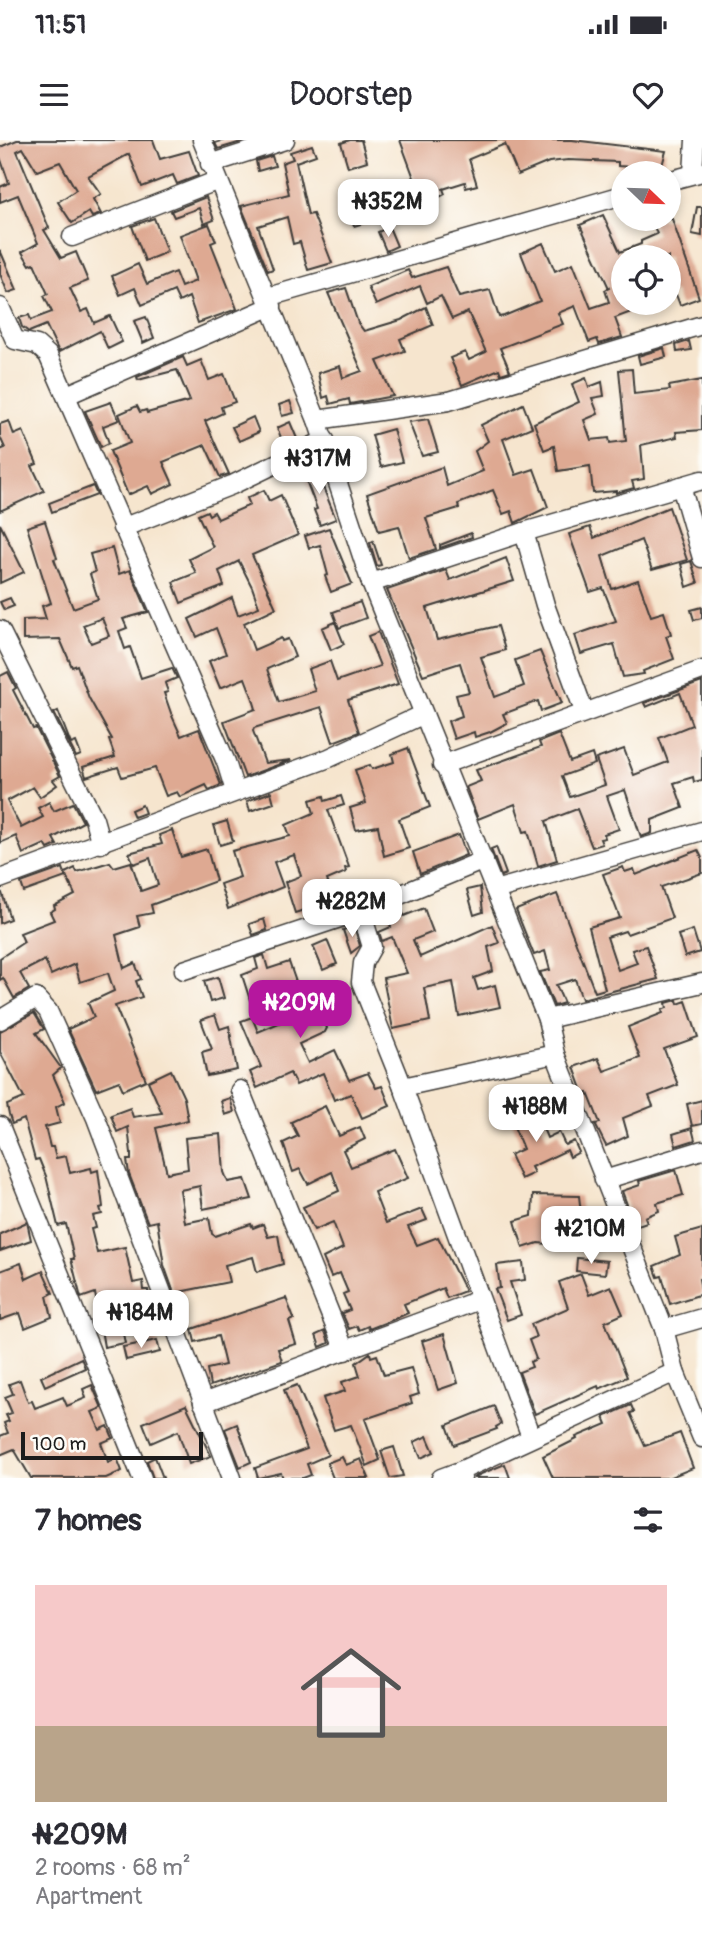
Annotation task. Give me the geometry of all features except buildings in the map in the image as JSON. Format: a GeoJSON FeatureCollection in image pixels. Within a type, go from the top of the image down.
{"type":"FeatureCollection","features":[{"type":"Feature","properties":{"kind":"street"},"geometry":{"type":"LineString","coordinates":[[202,140],[216,181],[270,302],[325,440],[371,583],[442,765],[484,860],[547,1019],[555,1054],[664,1329],[675,1372],[702,1438]]}},
{"type":"Feature","properties":{"kind":"street"},"geometry":{"type":"LineString","coordinates":[[210,164],[285,140]]}},
{"type":"Feature","properties":{"kind":"street"},"geometry":{"type":"LineString","coordinates":[[681,178],[698,173],[695,140]]}},
{"type":"Feature","properties":{"kind":"street"},"geometry":{"type":"LineString","coordinates":[[72,237],[216,181]]}},
{"type":"Feature","properties":{"kind":"street"},"geometry":{"type":"LineString","coordinates":[[67,395],[270,302],[611,199]]}},
{"type":"Feature","properties":{"kind":"street"},"geometry":{"type":"LineString","coordinates":[[0,307],[7,344],[37,345],[48,355],[226,762],[235,791]]}},
{"type":"Feature","properties":{"kind":"street"},"geometry":{"type":"LineString","coordinates":[[317,420],[449,401],[702,325]]}},
{"type":"Feature","properties":{"kind":"street"},"geometry":{"type":"LineString","coordinates":[[122,528],[232,485],[325,440]]}},
{"type":"Feature","properties":{"kind":"street"},"geometry":{"type":"LineString","coordinates":[[371,583],[524,532],[702,480]]}},
{"type":"Feature","properties":{"kind":"street"},"geometry":{"type":"LineString","coordinates":[[681,486],[702,558]]}},
{"type":"Feature","properties":{"kind":"street"},"geometry":{"type":"LineString","coordinates":[[524,532],[545,605],[584,710]]}},
{"type":"Feature","properties":{"kind":"street"},"geometry":{"type":"LineString","coordinates":[[0,630],[7,664],[94,819],[101,844]]}},
{"type":"Feature","properties":{"kind":"street"},"geometry":{"type":"LineString","coordinates":[[442,765],[584,710],[702,670]]}},
{"type":"Feature","properties":{"kind":"street"},"geometry":{"type":"LineString","coordinates":[[0,879],[329,758],[422,715]]}},
{"type":"Feature","properties":{"kind":"street"},"geometry":{"type":"LineString","coordinates":[[495,890],[702,831]]}},
{"type":"Feature","properties":{"kind":"street"},"geometry":{"type":"LineString","coordinates":[[184,970],[362,911],[484,860]]}},
{"type":"Feature","properties":{"kind":"street"},"geometry":{"type":"LineString","coordinates":[[362,911],[372,947],[363,963],[361,982],[403,1087],[531,1437]]}},
{"type":"Feature","properties":{"kind":"street"},"geometry":{"type":"LineString","coordinates":[[547,1019],[702,984]]}},
{"type":"Feature","properties":{"kind":"street"},"geometry":{"type":"LineString","coordinates":[[0,1020],[36,998],[48,1011],[96,1118],[232,1478]]}},
{"type":"Feature","properties":{"kind":"street"},"geometry":{"type":"LineString","coordinates":[[403,1087],[555,1054]]}},
{"type":"Feature","properties":{"kind":"street"},"geometry":{"type":"LineString","coordinates":[[240,1090],[345,1351]]}},
{"type":"Feature","properties":{"kind":"street"},"geometry":{"type":"LineString","coordinates":[[0,1126],[142,1478]]}},
{"type":"Feature","properties":{"kind":"street"},"geometry":{"type":"LineString","coordinates":[[604,1180],[702,1150]]}},
{"type":"Feature","properties":{"kind":"street"},"geometry":{"type":"LineString","coordinates":[[203,1403],[479,1300]]}},
{"type":"Feature","properties":{"kind":"street"},"geometry":{"type":"LineString","coordinates":[[664,1329],[702,1318]]}},
{"type":"Feature","properties":{"kind":"street"},"geometry":{"type":"LineString","coordinates":[[441,1478],[461,1475],[531,1437],[675,1372]]}}]}
